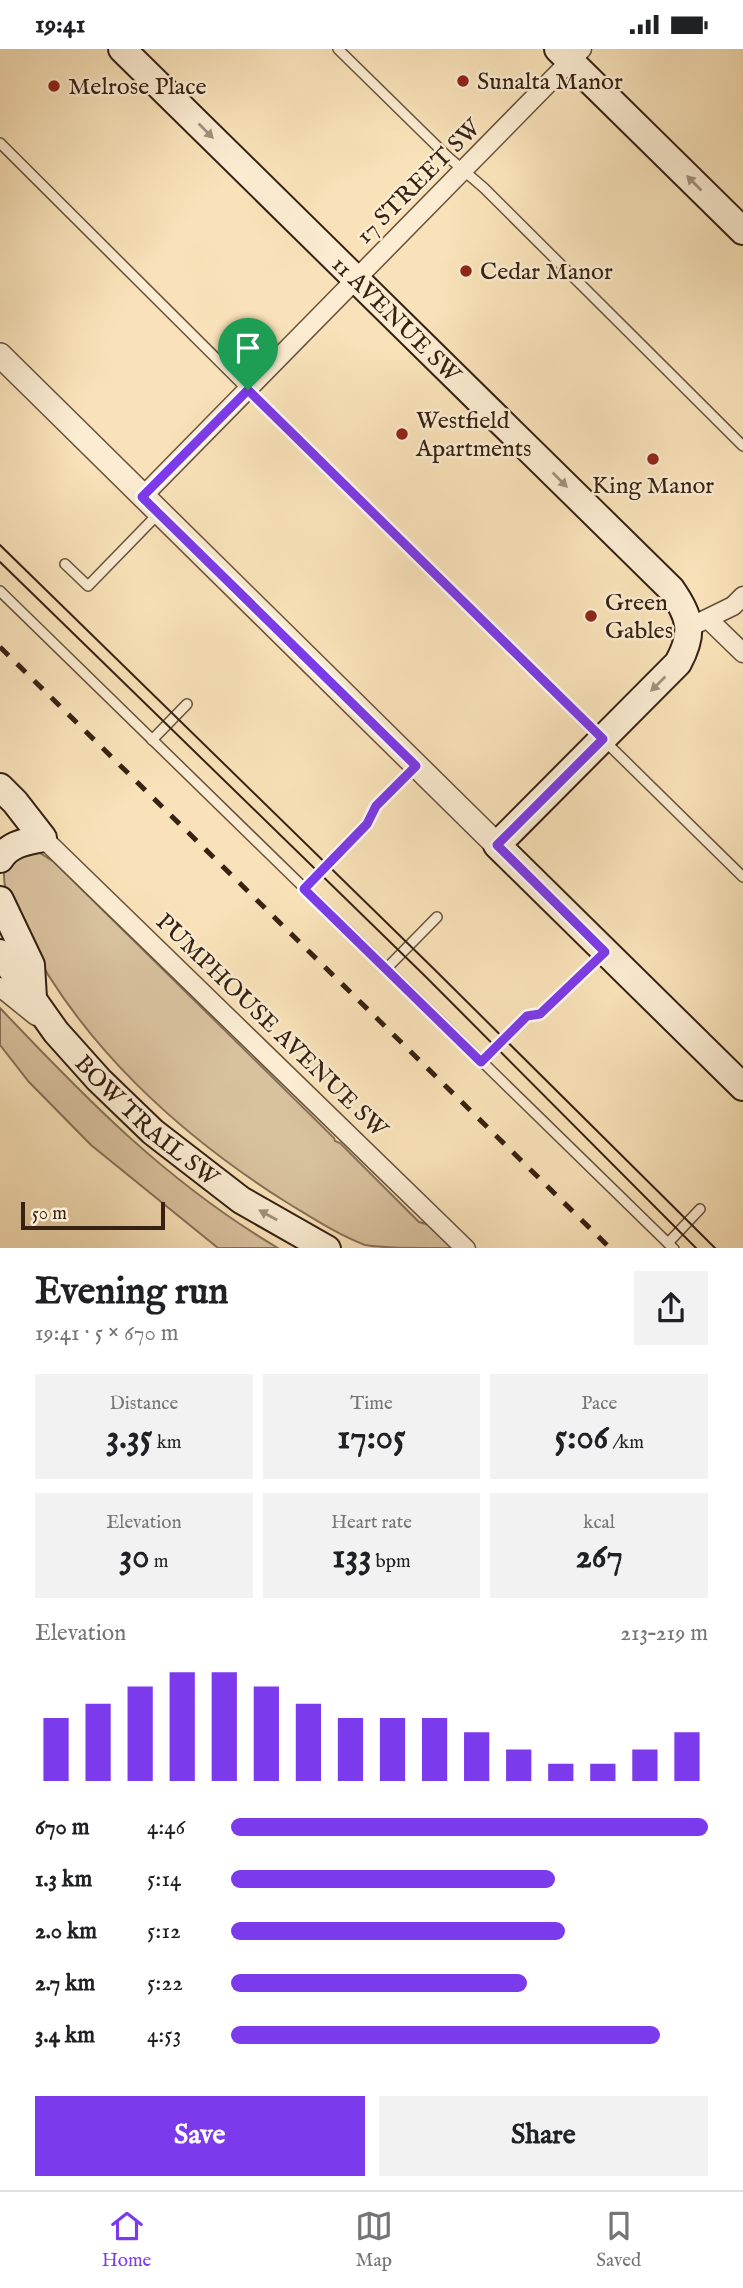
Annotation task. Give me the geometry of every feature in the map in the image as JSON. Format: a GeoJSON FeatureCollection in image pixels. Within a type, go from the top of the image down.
{"type":"FeatureCollection","features":[{"type":"Feature","properties":{"kind":"main road","name":"11 AVENUE SW"},"geometry":{"type":"LineString","coordinates":[[122,49],[671,589],[699,623]]}},
{"type":"Feature","properties":{"kind":"main road"},"geometry":{"type":"LineString","coordinates":[[570,53],[743,231]]}},
{"type":"Feature","properties":{"kind":"main road"},"geometry":{"type":"LineString","coordinates":[[699,623],[678,663],[497,845],[743,1087]]}},
{"type":"Feature","properties":{"kind":"main road"},"geometry":{"type":"LineString","coordinates":[[0,787],[43,838],[16,844],[0,859]]}},
{"type":"Feature","properties":{"kind":"main road"},"geometry":{"type":"LineString","coordinates":[[0,900],[31,965],[33,999]]}},
{"type":"Feature","properties":{"kind":"main road","name":"BOW TRAIL SW"},"geometry":{"type":"LineString","coordinates":[[0,953],[56,1031],[99,1080],[153,1132],[241,1200],[327,1248]]}},
{"type":"Feature","properties":{"kind":"street","name":"17 STREET SW"},"geometry":{"type":"LineString","coordinates":[[142,497],[464,170],[570,53]]}},
{"type":"Feature","properties":{"kind":"street"},"geometry":{"type":"LineString","coordinates":[[0,355],[497,845]]}},
{"type":"Feature","properties":{"kind":"street"},"geometry":{"type":"LineString","coordinates":[[699,623],[733,606],[743,596]]}},
{"type":"Feature","properties":{"kind":"street","name":"11 AVENUE SW"},"geometry":{"type":"LineString","coordinates":[[699,623],[743,653]]}},
{"type":"Feature","properties":{"kind":"street","name":"PUMPHOUSE AVENUE SW"},"geometry":{"type":"LineString","coordinates":[[43,838],[466,1248]]}},
{"type":"Feature","properties":{"kind":"street"},"geometry":{"type":"LineString","coordinates":[[0,987],[56,1031]]}},
{"type":"Feature","properties":{"kind":"lane"},"geometry":{"type":"LineString","coordinates":[[338,49],[743,446]]}},
{"type":"Feature","properties":{"kind":"lane"},"geometry":{"type":"LineString","coordinates":[[0,143],[743,877]]}},
{"type":"Feature","properties":{"kind":"lane"},"geometry":{"type":"LineString","coordinates":[[65,564],[88,586],[159,513]]}},
{"type":"Feature","properties":{"kind":"lane"},"geometry":{"type":"LineString","coordinates":[[0,591],[671,1245],[700,1209]]}},
{"type":"Feature","properties":{"kind":"lane"},"geometry":{"type":"LineString","coordinates":[[152,740],[187,704]]}},
{"type":"Feature","properties":{"kind":"lane"},"geometry":{"type":"LineString","coordinates":[[304,889],[367,824],[376,806],[416,766]]}},
{"type":"Feature","properties":{"kind":"lane"},"geometry":{"type":"LineString","coordinates":[[386,969],[437,917]]}},
{"type":"Feature","properties":{"kind":"lane"},"geometry":{"type":"LineString","coordinates":[[481,1062],[527,1016],[540,1014],[605,952]]}},
{"type":"Feature","properties":{"kind":"shaded area"},"geometry":{"type":"Polygon","coordinates":[[[30,851],[40,853],[54,862],[419,1222],[430,1225],[455,1248],[374,1246],[345,1236],[247,1176],[209,1148],[137,1085],[75,1014],[48,975],[13,909],[4,883],[5,865],[30,851]]]}},
{"type":"Feature","properties":{"kind":"shaded area"},"geometry":{"type":"Polygon","coordinates":[[[0,1008],[130,1138],[200,1196],[278,1248],[218,1248],[91,1145],[29,1082],[0,1045],[0,1008]]]}},
{"type":"Feature","properties":{"kind":"tram line"},"geometry":{"type":"LineString","coordinates":[[0,545],[715,1248]]}},
{"type":"Feature","properties":{"kind":"tram line"},"geometry":{"type":"LineString","coordinates":[[0,562],[426,977],[696,1248]]}},
{"type":"Feature","properties":{"kind":"railway"},"geometry":{"type":"LineString","coordinates":[[0,647],[610,1248]]}},
{"type":"Feature","properties":{"kind":"place","name":"Sunalta Manor"},"geometry":{"type":"Point","coordinates":[463,81]}},
{"type":"Feature","properties":{"kind":"place","name":"Melrose Place"},"geometry":{"type":"Point","coordinates":[54,86]}},
{"type":"Feature","properties":{"kind":"place","name":"Cedar Manor"},"geometry":{"type":"Point","coordinates":[466,271]}},
{"type":"Feature","properties":{"kind":"place","name":"Westfield Apartments"},"geometry":{"type":"Point","coordinates":[402,434]}},
{"type":"Feature","properties":{"kind":"place","name":"King Manor"},"geometry":{"type":"Point","coordinates":[653,459]}},
{"type":"Feature","properties":{"kind":"place","name":"Green Gables"},"geometry":{"type":"Point","coordinates":[591,616]}},
{"type":"Feature","properties":{"kind":"route"},"geometry":{"type":"LineString","coordinates":[[248,390],[603,739],[497,845],[605,952],[540,1014],[527,1016],[481,1062],[304,889],[367,824],[376,806],[416,766],[142,497],[248,390]]}}]}
